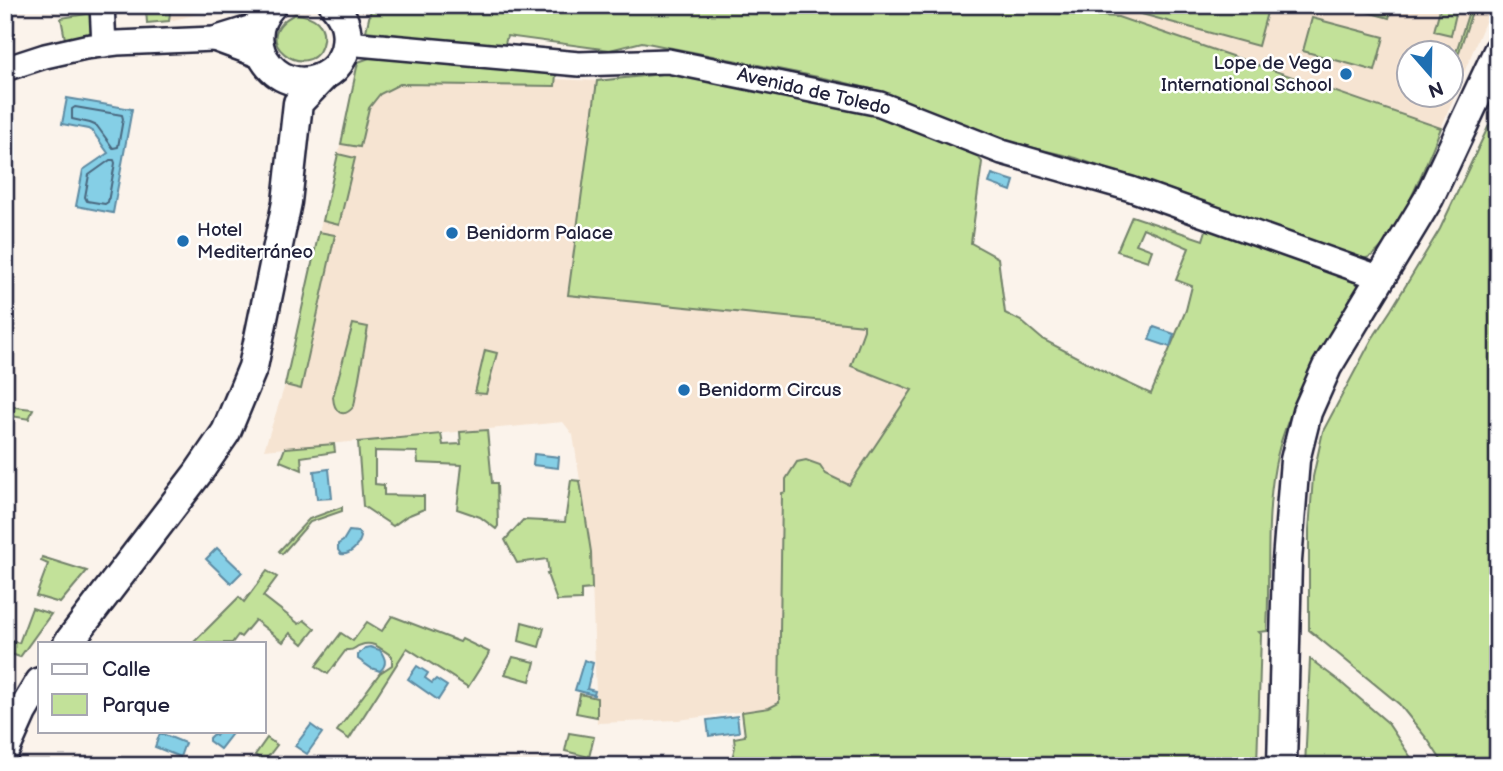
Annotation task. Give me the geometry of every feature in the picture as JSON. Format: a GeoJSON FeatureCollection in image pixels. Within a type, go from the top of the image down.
{"type":"FeatureCollection","features":[{"type":"Feature","properties":{"kind":"street"},"geometry":{"type":"LineString","coordinates":[[102,5],[104,45]]}},
{"type":"Feature","properties":{"kind":"street"},"geometry":{"type":"LineString","coordinates":[[69,642],[226,432],[253,367],[287,202],[298,103],[343,57],[347,28],[340,8]]}},
{"type":"Feature","properties":{"kind":"street"},"geometry":{"type":"LineString","coordinates":[[5,69],[45,56],[104,45],[214,39],[265,15]]}},
{"type":"Feature","properties":{"kind":"street"},"geometry":{"type":"LineString","coordinates":[[265,15],[257,40],[272,67],[298,103]]}},
{"type":"Feature","properties":{"kind":"street"},"geometry":{"type":"LineString","coordinates":[[214,39],[272,67],[294,81],[309,82],[323,77]]}},
{"type":"Feature","properties":{"kind":"street","name":"Avenida de Toledo"},"geometry":{"type":"LineString","coordinates":[[347,43],[579,64],[668,61],[880,104],[1002,152],[1131,189],[1381,278]]}},
{"type":"Feature","properties":{"kind":"street"},"geometry":{"type":"LineString","coordinates":[[1283,766],[1287,561],[1295,460],[1307,412],[1327,367],[1429,198],[1498,51]]}},
{"type":"Feature","properties":{"kind":"street"},"geometry":{"type":"LineString","coordinates":[[5,750],[22,712],[38,685]]}},
{"type":"Feature","properties":{"kind":"shaded area"},"geometry":{"type":"Polygon","coordinates":[[[171,5],[237,5],[169,21],[171,5]]]}},
{"type":"Feature","properties":{"kind":"shaded area","name":"Lope de Vega International School"},"geometry":{"type":"Polygon","coordinates":[[[1017,5],[1492,5],[1464,73],[1464,38],[1394,38],[1394,108],[1449,108],[1441,128],[1118,17],[1018,11],[1017,5]]]}},
{"type":"Feature","properties":{"kind":"shaded area"},"geometry":{"type":"Polygon","coordinates":[[[555,79],[597,81],[569,295],[864,325],[864,330],[913,390],[849,485],[826,474],[809,689],[769,708],[678,720],[597,723],[591,552],[573,435],[563,422],[264,450],[285,385],[349,109],[361,82],[555,79]]]}},
{"type":"Feature","properties":{"kind":"green space"},"geometry":{"type":"Polygon","coordinates":[[[162,5],[171,5],[169,21],[147,23],[146,10],[162,9],[162,5]]]}},
{"type":"Feature","properties":{"kind":"green space"},"geometry":{"type":"Polygon","coordinates":[[[372,5],[1017,5],[1019,11],[1118,17],[1441,128],[1412,196],[1393,231],[1373,255],[1357,259],[1076,158],[972,131],[875,90],[642,42],[610,50],[507,36],[504,48],[366,31],[372,5]]]}},
{"type":"Feature","properties":{"kind":"green space"},"geometry":{"type":"Polygon","coordinates":[[[1140,5],[1269,5],[1258,46],[1138,13],[1140,5]]]}},
{"type":"Feature","properties":{"kind":"green space"},"geometry":{"type":"Polygon","coordinates":[[[1342,5],[1393,5],[1389,18],[1342,5]]]}},
{"type":"Feature","properties":{"kind":"green space"},"geometry":{"type":"Polygon","coordinates":[[[1441,5],[1458,5],[1451,35],[1434,31],[1441,5]]]}},
{"type":"Feature","properties":{"kind":"green space"},"geometry":{"type":"Polygon","coordinates":[[[1471,5],[1474,5],[1464,38],[1461,38],[1471,5]]]}},
{"type":"Feature","properties":{"kind":"green space"},"geometry":{"type":"Polygon","coordinates":[[[99,12],[94,32],[65,39],[61,18],[99,12]]]}},
{"type":"Feature","properties":{"kind":"green space"},"geometry":{"type":"Polygon","coordinates":[[[295,14],[308,16],[318,22],[323,31],[322,45],[315,56],[305,60],[284,54],[278,46],[276,35],[281,24],[295,14]]]}},
{"type":"Feature","properties":{"kind":"green space"},"geometry":{"type":"Polygon","coordinates":[[[1312,18],[1384,37],[1375,71],[1303,51],[1312,18]]]}},
{"type":"Feature","properties":{"kind":"green space"},"geometry":{"type":"Polygon","coordinates":[[[378,55],[556,74],[555,86],[400,84],[380,94],[369,108],[360,147],[341,144],[358,62],[378,55]]]}},
{"type":"Feature","properties":{"kind":"green space"},"geometry":{"type":"Polygon","coordinates":[[[671,73],[855,105],[976,154],[982,162],[971,243],[998,258],[1005,313],[1021,321],[1042,339],[1151,394],[1186,310],[1192,286],[1176,280],[1189,248],[1143,228],[1136,244],[1152,250],[1148,261],[1117,251],[1132,216],[1203,240],[1208,224],[1353,279],[1359,286],[1358,295],[1320,356],[1298,398],[1288,420],[1275,466],[1269,528],[1267,631],[1259,632],[1257,766],[730,766],[735,747],[734,738],[745,736],[742,712],[769,708],[779,703],[782,493],[786,492],[786,479],[797,462],[806,460],[820,465],[826,474],[849,485],[912,390],[851,366],[864,325],[568,295],[597,81],[671,73]]]}},
{"type":"Feature","properties":{"kind":"green space"},"geometry":{"type":"Polygon","coordinates":[[[1498,106],[1498,766],[1445,766],[1399,704],[1309,630],[1309,530],[1313,477],[1323,431],[1372,339],[1440,229],[1498,106]]]}},
{"type":"Feature","properties":{"kind":"green space"},"geometry":{"type":"Polygon","coordinates":[[[338,154],[355,158],[339,225],[323,221],[338,154]]]}},
{"type":"Feature","properties":{"kind":"green space"},"geometry":{"type":"Polygon","coordinates":[[[319,232],[335,235],[301,389],[285,385],[319,232]]]}},
{"type":"Feature","properties":{"kind":"green space"},"geometry":{"type":"Polygon","coordinates":[[[353,324],[368,327],[354,406],[343,413],[337,410],[333,397],[353,324]]]}},
{"type":"Feature","properties":{"kind":"green space"},"geometry":{"type":"Polygon","coordinates":[[[485,350],[497,353],[486,394],[475,393],[485,350]]]}},
{"type":"Feature","properties":{"kind":"green space"},"geometry":{"type":"Polygon","coordinates":[[[5,406],[33,409],[29,419],[5,415],[5,406]]]}},
{"type":"Feature","properties":{"kind":"green space"},"geometry":{"type":"Polygon","coordinates":[[[487,430],[492,483],[497,483],[496,529],[480,517],[457,509],[462,465],[418,463],[417,452],[375,451],[375,484],[384,485],[384,495],[424,496],[424,509],[393,526],[363,506],[358,442],[441,434],[443,445],[461,444],[460,432],[487,430]]]}},
{"type":"Feature","properties":{"kind":"green space"},"geometry":{"type":"Polygon","coordinates":[[[334,444],[335,452],[301,457],[302,470],[280,461],[285,448],[334,444]]]}},
{"type":"Feature","properties":{"kind":"green space"},"geometry":{"type":"Polygon","coordinates":[[[571,480],[580,481],[591,552],[592,589],[581,590],[581,600],[557,601],[547,574],[547,559],[517,563],[505,540],[523,520],[565,522],[571,480]]]}},
{"type":"Feature","properties":{"kind":"green space"},"geometry":{"type":"Polygon","coordinates":[[[342,507],[342,511],[310,522],[282,554],[279,551],[309,519],[342,507]]]}},
{"type":"Feature","properties":{"kind":"green space"},"geometry":{"type":"Polygon","coordinates":[[[42,557],[87,571],[60,603],[36,596],[48,564],[41,561],[42,557]]]}},
{"type":"Feature","properties":{"kind":"green space"},"geometry":{"type":"Polygon","coordinates":[[[267,571],[277,577],[263,596],[299,624],[304,620],[315,629],[303,644],[290,633],[283,642],[255,620],[241,637],[238,635],[233,642],[194,642],[239,597],[244,602],[267,571]]]}},
{"type":"Feature","properties":{"kind":"green space"},"geometry":{"type":"Polygon","coordinates":[[[32,608],[51,614],[20,657],[5,652],[5,639],[19,643],[32,608]]]}},
{"type":"Feature","properties":{"kind":"green space"},"geometry":{"type":"Polygon","coordinates":[[[392,616],[460,642],[462,639],[489,652],[468,687],[407,648],[349,739],[337,731],[380,673],[392,665],[392,656],[374,645],[366,644],[346,650],[328,674],[316,666],[341,633],[353,641],[367,622],[382,631],[392,616]]]}},
{"type":"Feature","properties":{"kind":"green space"},"geometry":{"type":"Polygon","coordinates":[[[522,622],[544,628],[539,647],[519,641],[522,622]]]}},
{"type":"Feature","properties":{"kind":"green space"},"geometry":{"type":"Polygon","coordinates":[[[513,657],[535,662],[530,681],[505,674],[513,657]]]}},
{"type":"Feature","properties":{"kind":"green space"},"geometry":{"type":"Polygon","coordinates":[[[1310,659],[1387,722],[1416,765],[1305,766],[1310,659]]]}},
{"type":"Feature","properties":{"kind":"green space"},"geometry":{"type":"Polygon","coordinates":[[[580,694],[597,698],[597,717],[576,713],[580,694]]]}},
{"type":"Feature","properties":{"kind":"green space"},"geometry":{"type":"Polygon","coordinates":[[[569,733],[594,737],[589,757],[565,751],[569,733]]]}},
{"type":"Feature","properties":{"kind":"green space"},"geometry":{"type":"Polygon","coordinates":[[[267,738],[277,745],[264,762],[255,755],[267,738]]]}},
{"type":"Feature","properties":{"kind":"water"},"geometry":{"type":"Polygon","coordinates":[[[67,98],[132,109],[113,213],[76,206],[83,170],[108,153],[93,132],[62,124],[67,98]]]}},
{"type":"Feature","properties":{"kind":"water"},"geometry":{"type":"Polygon","coordinates":[[[992,174],[1014,181],[1011,191],[989,183],[992,174]]]}},
{"type":"Feature","properties":{"kind":"water"},"geometry":{"type":"Polygon","coordinates":[[[1154,327],[1174,334],[1170,347],[1149,340],[1154,327]]]}},
{"type":"Feature","properties":{"kind":"water"},"geometry":{"type":"Polygon","coordinates":[[[534,454],[559,457],[558,468],[533,465],[534,454]]]}},
{"type":"Feature","properties":{"kind":"water"},"geometry":{"type":"Polygon","coordinates":[[[329,469],[332,498],[317,499],[314,471],[329,469]]]}},
{"type":"Feature","properties":{"kind":"water"},"geometry":{"type":"Polygon","coordinates":[[[349,531],[358,532],[360,540],[351,552],[341,554],[338,544],[349,531]]]}},
{"type":"Feature","properties":{"kind":"water"},"geometry":{"type":"Polygon","coordinates":[[[217,548],[242,572],[231,583],[206,559],[217,548]]]}},
{"type":"Feature","properties":{"kind":"water"},"geometry":{"type":"Polygon","coordinates":[[[365,648],[380,650],[383,656],[385,663],[380,671],[358,659],[358,655],[365,648]]]}},
{"type":"Feature","properties":{"kind":"water"},"geometry":{"type":"Polygon","coordinates":[[[584,660],[593,663],[587,689],[595,691],[594,695],[575,690],[584,660]]]}},
{"type":"Feature","properties":{"kind":"water"},"geometry":{"type":"Polygon","coordinates":[[[417,666],[428,673],[425,678],[432,683],[436,679],[447,686],[438,700],[408,679],[417,666]]]}},
{"type":"Feature","properties":{"kind":"water"},"geometry":{"type":"Polygon","coordinates":[[[737,716],[739,732],[709,736],[707,720],[737,716]]]}},
{"type":"Feature","properties":{"kind":"water"},"geometry":{"type":"Polygon","coordinates":[[[311,725],[322,733],[307,754],[295,746],[311,725]]]}},
{"type":"Feature","properties":{"kind":"water"},"geometry":{"type":"Polygon","coordinates":[[[219,732],[233,732],[220,749],[209,741],[213,734],[216,736],[219,732]]]}},
{"type":"Feature","properties":{"kind":"water"},"geometry":{"type":"Polygon","coordinates":[[[160,733],[185,743],[180,757],[155,747],[160,733]]]}},
{"type":"Feature","properties":{"kind":"place","name":"Lope de Vega International School"},"geometry":{"type":"Point","coordinates":[1346,74]}},
{"type":"Feature","properties":{"kind":"place","name":"Benidorm Palace"},"geometry":{"type":"Point","coordinates":[452,233]}},
{"type":"Feature","properties":{"kind":"place","name":"Hotel Mediterráneo"},"geometry":{"type":"Point","coordinates":[183,241]}},
{"type":"Feature","properties":{"kind":"place","name":"Benidorm Circus"},"geometry":{"type":"Point","coordinates":[684,390]}}]}
